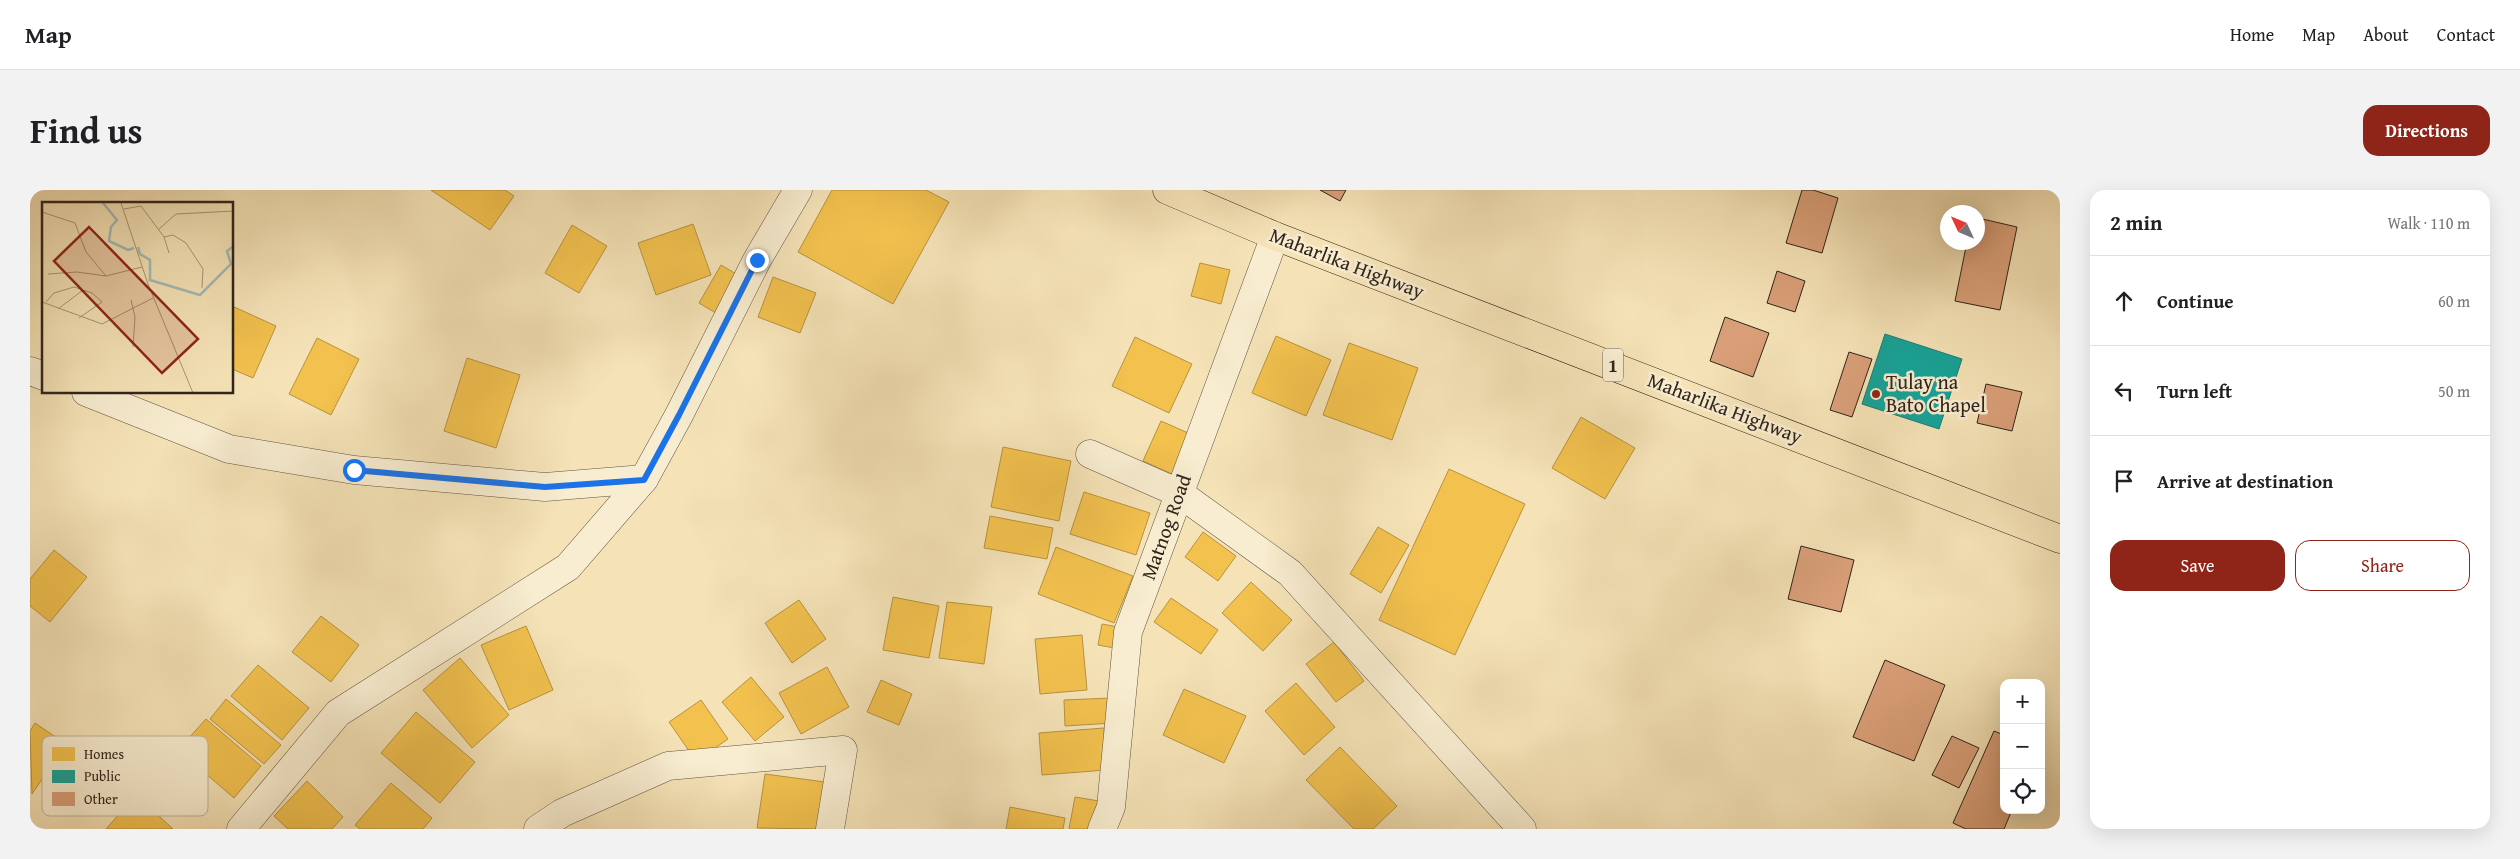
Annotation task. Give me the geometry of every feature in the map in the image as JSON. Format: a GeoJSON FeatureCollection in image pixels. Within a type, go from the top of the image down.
{"type":"FeatureCollection","features":[{"type":"Feature","properties":{"kind":"highway","name":"Maharlika Highway"},"geometry":{"type":"LineString","coordinates":[[1167,190],[1275,236],[2060,539]]}},
{"type":"Feature","properties":{"kind":"street"},"geometry":{"type":"LineString","coordinates":[[241,829],[338,713],[568,567],[644,480],[757,260],[798,190]]}},
{"type":"Feature","properties":{"kind":"street","name":"Matnog Road"},"geometry":{"type":"LineString","coordinates":[[1102,829],[1111,807],[1128,632],[1275,236]]}},
{"type":"Feature","properties":{"kind":"street"},"geometry":{"type":"LineString","coordinates":[[30,371],[42,375]]}},
{"type":"Feature","properties":{"kind":"street"},"geometry":{"type":"LineString","coordinates":[[91,394],[229,449],[345,468],[545,487],[644,480]]}},
{"type":"Feature","properties":{"kind":"street"},"geometry":{"type":"LineString","coordinates":[[1090,454],[1179,493],[1290,573],[1522,829]]}},
{"type":"Feature","properties":{"kind":"street"},"geometry":{"type":"LineString","coordinates":[[538,829],[562,821],[668,766],[843,750],[830,829]]}},
{"type":"Feature","properties":{"kind":"building: Homes"},"geometry":{"type":"Polygon","coordinates":[[[431,190],[505,190],[514,196],[490,230],[431,190]]]}},
{"type":"Feature","properties":{"kind":"building: Homes"},"geometry":{"type":"Polygon","coordinates":[[[832,190],[926,190],[949,202],[893,304],[798,252],[832,190]]]}},
{"type":"Feature","properties":{"kind":"building: Homes"},"geometry":{"type":"Polygon","coordinates":[[[693,224],[711,275],[656,295],[638,243],[693,224]]]}},
{"type":"Feature","properties":{"kind":"building: Homes"},"geometry":{"type":"Polygon","coordinates":[[[572,225],[607,246],[579,293],[545,273],[572,225]]]}},
{"type":"Feature","properties":{"kind":"building: Homes"},"geometry":{"type":"Polygon","coordinates":[[[1200,263],[1230,270],[1221,304],[1191,296],[1200,263]]]}},
{"type":"Feature","properties":{"kind":"building: Homes"},"geometry":{"type":"Polygon","coordinates":[[[721,265],[743,278],[721,316],[699,303],[721,265]]]}},
{"type":"Feature","properties":{"kind":"building: Homes"},"geometry":{"type":"Polygon","coordinates":[[[773,277],[816,293],[800,333],[758,317],[773,277]]]}},
{"type":"Feature","properties":{"kind":"building: Homes"},"geometry":{"type":"Polygon","coordinates":[[[234,307],[276,326],[253,378],[234,370],[234,307]]]}},
{"type":"Feature","properties":{"kind":"building: Homes"},"geometry":{"type":"Polygon","coordinates":[[[1276,336],[1331,360],[1306,416],[1252,393],[1276,336]]]}},
{"type":"Feature","properties":{"kind":"building: Homes"},"geometry":{"type":"Polygon","coordinates":[[[1135,337],[1192,364],[1169,413],[1112,386],[1135,337]]]}},
{"type":"Feature","properties":{"kind":"building: Homes"},"geometry":{"type":"Polygon","coordinates":[[[317,338],[359,359],[331,415],[289,394],[317,338]]]}},
{"type":"Feature","properties":{"kind":"building: Homes"},"geometry":{"type":"Polygon","coordinates":[[[1349,343],[1418,368],[1392,440],[1323,415],[1349,343]]]}},
{"type":"Feature","properties":{"kind":"building: Homes"},"geometry":{"type":"Polygon","coordinates":[[[467,358],[520,375],[496,448],[444,431],[467,358]]]}},
{"type":"Feature","properties":{"kind":"building: Homes"},"geometry":{"type":"Polygon","coordinates":[[[1581,417],[1635,448],[1605,499],[1552,468],[1581,417]]]}},
{"type":"Feature","properties":{"kind":"building: Homes"},"geometry":{"type":"Polygon","coordinates":[[[1161,421],[1195,436],[1176,476],[1143,461],[1161,421]]]}},
{"type":"Feature","properties":{"kind":"building: Homes"},"geometry":{"type":"Polygon","coordinates":[[[1003,447],[1071,461],[1059,521],[991,507],[1003,447]]]}},
{"type":"Feature","properties":{"kind":"building: Homes"},"geometry":{"type":"Polygon","coordinates":[[[1449,469],[1525,504],[1455,655],[1379,620],[1449,469]]]}},
{"type":"Feature","properties":{"kind":"building: Homes"},"geometry":{"type":"Polygon","coordinates":[[[1084,492],[1150,513],[1136,555],[1070,534],[1084,492]]]}},
{"type":"Feature","properties":{"kind":"building: Homes"},"geometry":{"type":"Polygon","coordinates":[[[990,516],[1053,528],[1047,559],[984,548],[990,516]]]}},
{"type":"Feature","properties":{"kind":"building: Homes"},"geometry":{"type":"Polygon","coordinates":[[[1378,527],[1409,545],[1381,593],[1350,574],[1378,527]]]}},
{"type":"Feature","properties":{"kind":"building: Homes"},"geometry":{"type":"Polygon","coordinates":[[[1203,532],[1236,556],[1218,581],[1185,557],[1203,532]]]}},
{"type":"Feature","properties":{"kind":"building: Homes"},"geometry":{"type":"Polygon","coordinates":[[[1056,547],[1133,576],[1114,623],[1038,594],[1056,547]]]}},
{"type":"Feature","properties":{"kind":"building: Homes"},"geometry":{"type":"Polygon","coordinates":[[[54,550],[87,577],[50,622],[30,606],[30,579],[54,550]]]}},
{"type":"Feature","properties":{"kind":"building: Homes"},"geometry":{"type":"Polygon","coordinates":[[[1251,582],[1292,620],[1263,651],[1222,613],[1251,582]]]}},
{"type":"Feature","properties":{"kind":"building: Homes"},"geometry":{"type":"Polygon","coordinates":[[[893,597],[939,606],[929,658],[883,650],[893,597]]]}},
{"type":"Feature","properties":{"kind":"building: Homes"},"geometry":{"type":"Polygon","coordinates":[[[1171,598],[1218,630],[1201,654],[1154,622],[1171,598]]]}},
{"type":"Feature","properties":{"kind":"building: Homes"},"geometry":{"type":"Polygon","coordinates":[[[799,600],[826,639],[792,663],[765,623],[799,600]]]}},
{"type":"Feature","properties":{"kind":"building: Homes"},"geometry":{"type":"Polygon","coordinates":[[[947,602],[992,607],[984,664],[939,658],[947,602]]]}},
{"type":"Feature","properties":{"kind":"building: Homes"},"geometry":{"type":"Polygon","coordinates":[[[321,616],[359,645],[331,682],[292,652],[321,616]]]}},
{"type":"Feature","properties":{"kind":"building: Homes"},"geometry":{"type":"Polygon","coordinates":[[[1102,624],[1124,628],[1120,649],[1098,645],[1102,624]]]}},
{"type":"Feature","properties":{"kind":"building: Homes"},"geometry":{"type":"Polygon","coordinates":[[[526,626],[553,690],[509,710],[481,645],[526,626]]]}},
{"type":"Feature","properties":{"kind":"building: Homes"},"geometry":{"type":"Polygon","coordinates":[[[1082,635],[1087,690],[1040,694],[1035,639],[1082,635]]]}},
{"type":"Feature","properties":{"kind":"building: Homes"},"geometry":{"type":"Polygon","coordinates":[[[1334,642],[1364,681],[1336,702],[1306,664],[1334,642]]]}},
{"type":"Feature","properties":{"kind":"building: Homes"},"geometry":{"type":"Polygon","coordinates":[[[460,658],[509,715],[472,748],[423,690],[460,658]]]}},
{"type":"Feature","properties":{"kind":"building: Homes"},"geometry":{"type":"Polygon","coordinates":[[[258,665],[309,708],[282,740],[231,696],[258,665]]]}},
{"type":"Feature","properties":{"kind":"building: Homes"},"geometry":{"type":"Polygon","coordinates":[[[827,667],[849,707],[801,734],[779,693],[827,667]]]}},
{"type":"Feature","properties":{"kind":"building: Homes"},"geometry":{"type":"Polygon","coordinates":[[[751,677],[784,717],[755,741],[722,702],[751,677]]]}},
{"type":"Feature","properties":{"kind":"building: Homes"},"geometry":{"type":"Polygon","coordinates":[[[881,680],[912,694],[899,725],[867,712],[881,680]]]}},
{"type":"Feature","properties":{"kind":"building: Homes"},"geometry":{"type":"Polygon","coordinates":[[[1296,683],[1335,727],[1304,755],[1265,711],[1296,683]]]}},
{"type":"Feature","properties":{"kind":"building: Homes"},"geometry":{"type":"Polygon","coordinates":[[[1184,689],[1246,716],[1224,763],[1163,735],[1184,689]]]}},
{"type":"Feature","properties":{"kind":"building: Homes"},"geometry":{"type":"Polygon","coordinates":[[[1111,698],[1113,723],[1065,726],[1064,700],[1111,698]]]}},
{"type":"Feature","properties":{"kind":"building: Homes"},"geometry":{"type":"Polygon","coordinates":[[[226,699],[281,745],[264,764],[210,719],[226,699]]]}},
{"type":"Feature","properties":{"kind":"building: Homes"},"geometry":{"type":"Polygon","coordinates":[[[701,700],[728,739],[696,761],[669,722],[701,700]]]}},
{"type":"Feature","properties":{"kind":"building: Homes"},"geometry":{"type":"Polygon","coordinates":[[[416,712],[475,762],[440,803],[381,753],[416,712]]]}},
{"type":"Feature","properties":{"kind":"building: Homes"},"geometry":{"type":"Polygon","coordinates":[[[206,719],[261,766],[234,798],[208,776],[208,736],[191,736],[206,719]]]}},
{"type":"Feature","properties":{"kind":"building: Homes"},"geometry":{"type":"Polygon","coordinates":[[[35,723],[54,736],[42,736],[42,779],[32,794],[30,731],[35,723]]]}},
{"type":"Feature","properties":{"kind":"building: Homes"},"geometry":{"type":"Polygon","coordinates":[[[1104,728],[1106,770],[1042,775],[1039,733],[1104,728]]]}},
{"type":"Feature","properties":{"kind":"building: Homes"},"geometry":{"type":"Polygon","coordinates":[[[1340,747],[1397,806],[1373,829],[1354,829],[1306,780],[1340,747]]]}},
{"type":"Feature","properties":{"kind":"building: Homes"},"geometry":{"type":"Polygon","coordinates":[[[765,774],[825,782],[819,829],[757,828],[765,774]]]}},
{"type":"Feature","properties":{"kind":"building: Homes"},"geometry":{"type":"Polygon","coordinates":[[[307,781],[343,817],[332,829],[288,829],[274,816],[307,781]]]}},
{"type":"Feature","properties":{"kind":"building: Homes"},"geometry":{"type":"Polygon","coordinates":[[[391,783],[432,818],[423,829],[360,829],[355,825],[391,783]]]}},
{"type":"Feature","properties":{"kind":"building: Homes"},"geometry":{"type":"Polygon","coordinates":[[[1075,797],[1099,801],[1094,829],[1069,829],[1075,797]]]}},
{"type":"Feature","properties":{"kind":"building: Homes"},"geometry":{"type":"Polygon","coordinates":[[[1010,807],[1065,818],[1063,829],[1006,829],[1010,807]]]}},
{"type":"Feature","properties":{"kind":"building: Homes"},"geometry":{"type":"Polygon","coordinates":[[[117,816],[159,816],[173,829],[106,829],[117,816]]]}},
{"type":"Feature","properties":{"kind":"building: Public"},"geometry":{"type":"Polygon","coordinates":[[[1885,334],[1962,359],[1939,429],[1862,404],[1885,334]]]}},
{"type":"Feature","properties":{"kind":"building: Other"},"geometry":{"type":"Polygon","coordinates":[[[1320,190],[1346,190],[1340,201],[1320,190]]]}},
{"type":"Feature","properties":{"kind":"building: Other"},"geometry":{"type":"Polygon","coordinates":[[[1802,190],[1813,190],[1838,198],[1822,253],[1786,243],[1802,190]]]}},
{"type":"Feature","properties":{"kind":"building: Other"},"geometry":{"type":"Polygon","coordinates":[[[1985,220],[2017,227],[2000,310],[1955,301],[1965,250],[1985,250],[1985,220]]]}},
{"type":"Feature","properties":{"kind":"building: Other"},"geometry":{"type":"Polygon","coordinates":[[[1777,271],[1805,281],[1795,312],[1767,303],[1777,271]]]}},
{"type":"Feature","properties":{"kind":"building: Other"},"geometry":{"type":"Polygon","coordinates":[[[1725,317],[1769,333],[1753,377],[1710,361],[1725,317]]]}},
{"type":"Feature","properties":{"kind":"building: Other"},"geometry":{"type":"Polygon","coordinates":[[[1849,352],[1872,359],[1852,417],[1830,410],[1849,352]]]}},
{"type":"Feature","properties":{"kind":"building: Other"},"geometry":{"type":"Polygon","coordinates":[[[1986,384],[2022,392],[2012,431],[1977,423],[1986,384]]]}},
{"type":"Feature","properties":{"kind":"building: Other"},"geometry":{"type":"Polygon","coordinates":[[[1801,546],[1854,560],[1841,612],[1788,599],[1801,546]]]}},
{"type":"Feature","properties":{"kind":"building: Other"},"geometry":{"type":"Polygon","coordinates":[[[1885,660],[1945,685],[1914,761],[1853,737],[1885,660]]]}},
{"type":"Feature","properties":{"kind":"building: Other"},"geometry":{"type":"Polygon","coordinates":[[[1994,731],[2000,733],[2000,814],[2010,814],[2004,829],[1966,829],[1953,823],[1994,731]]]}},
{"type":"Feature","properties":{"kind":"building: Other"},"geometry":{"type":"Polygon","coordinates":[[[1952,736],[1979,748],[1959,788],[1932,775],[1952,736]]]}},
{"type":"Feature","properties":{"kind":"place","name":"Tulay na Bato Chapel"},"geometry":{"type":"Point","coordinates":[1876,394]}},
{"type":"Feature","properties":{"kind":"route"},"geometry":{"type":"LineString","coordinates":[[354,470],[545,487],[644,480],[757,260]]}}]}
